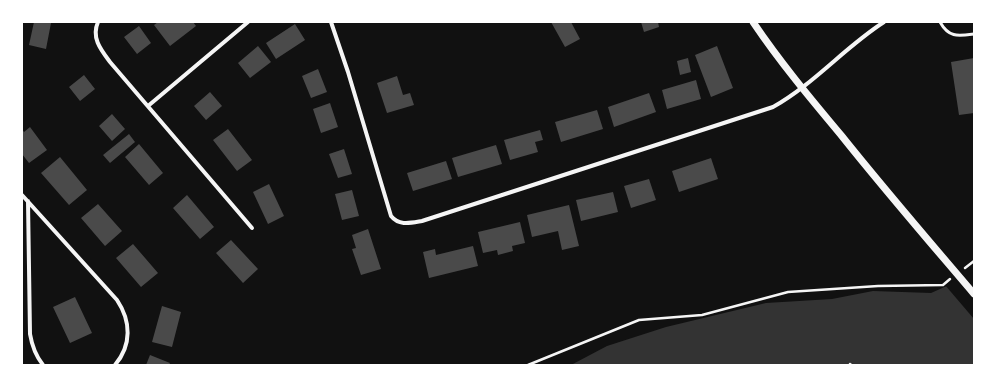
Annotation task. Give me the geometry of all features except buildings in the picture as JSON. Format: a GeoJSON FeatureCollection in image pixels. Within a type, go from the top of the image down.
{"type":"FeatureCollection","features":[{"type":"Feature","properties":{"kind":"street"},"geometry":{"type":"LineString","coordinates":[[98,22],[95,33],[96,41],[110,62],[252,228]]}},
{"type":"Feature","properties":{"kind":"street"},"geometry":{"type":"LineString","coordinates":[[148,106],[248,22]]}},
{"type":"Feature","properties":{"kind":"street"},"geometry":{"type":"LineString","coordinates":[[332,22],[391,216],[395,220],[406,224],[422,221],[773,107],[802,88],[884,22]]}},
{"type":"Feature","properties":{"kind":"street"},"geometry":{"type":"LineString","coordinates":[[753,22],[802,88],[974,294]]}},
{"type":"Feature","properties":{"kind":"street"},"geometry":{"type":"LineString","coordinates":[[22,195],[117,300],[122,309],[126,318],[128,339],[125,350],[115,365]]}},
{"type":"Feature","properties":{"kind":"street"},"geometry":{"type":"LineString","coordinates":[[28,200],[30,334],[36,355],[43,365]]}},
{"type":"Feature","properties":{"kind":"lane"},"geometry":{"type":"LineString","coordinates":[[940,22],[943,28],[951,34],[959,36],[974,34]]}},
{"type":"Feature","properties":{"kind":"path"},"geometry":{"type":"LineString","coordinates":[[961,271],[974,261]]}},
{"type":"Feature","properties":{"kind":"path"},"geometry":{"type":"LineString","coordinates":[[528,365],[640,320],[702,315],[788,292],[878,286],[943,285],[955,275]]}},
{"type":"Feature","properties":{"kind":"shaded area"},"geometry":{"type":"Polygon","coordinates":[[[974,274],[974,365],[571,365],[607,346],[666,327],[766,303],[832,299],[873,291],[931,293],[974,274]]]}},
{"type":"Feature","properties":{"kind":"pier"},"geometry":{"type":"Polygon","coordinates":[[[974,272],[974,319],[945,285],[974,272]]]}}]}
